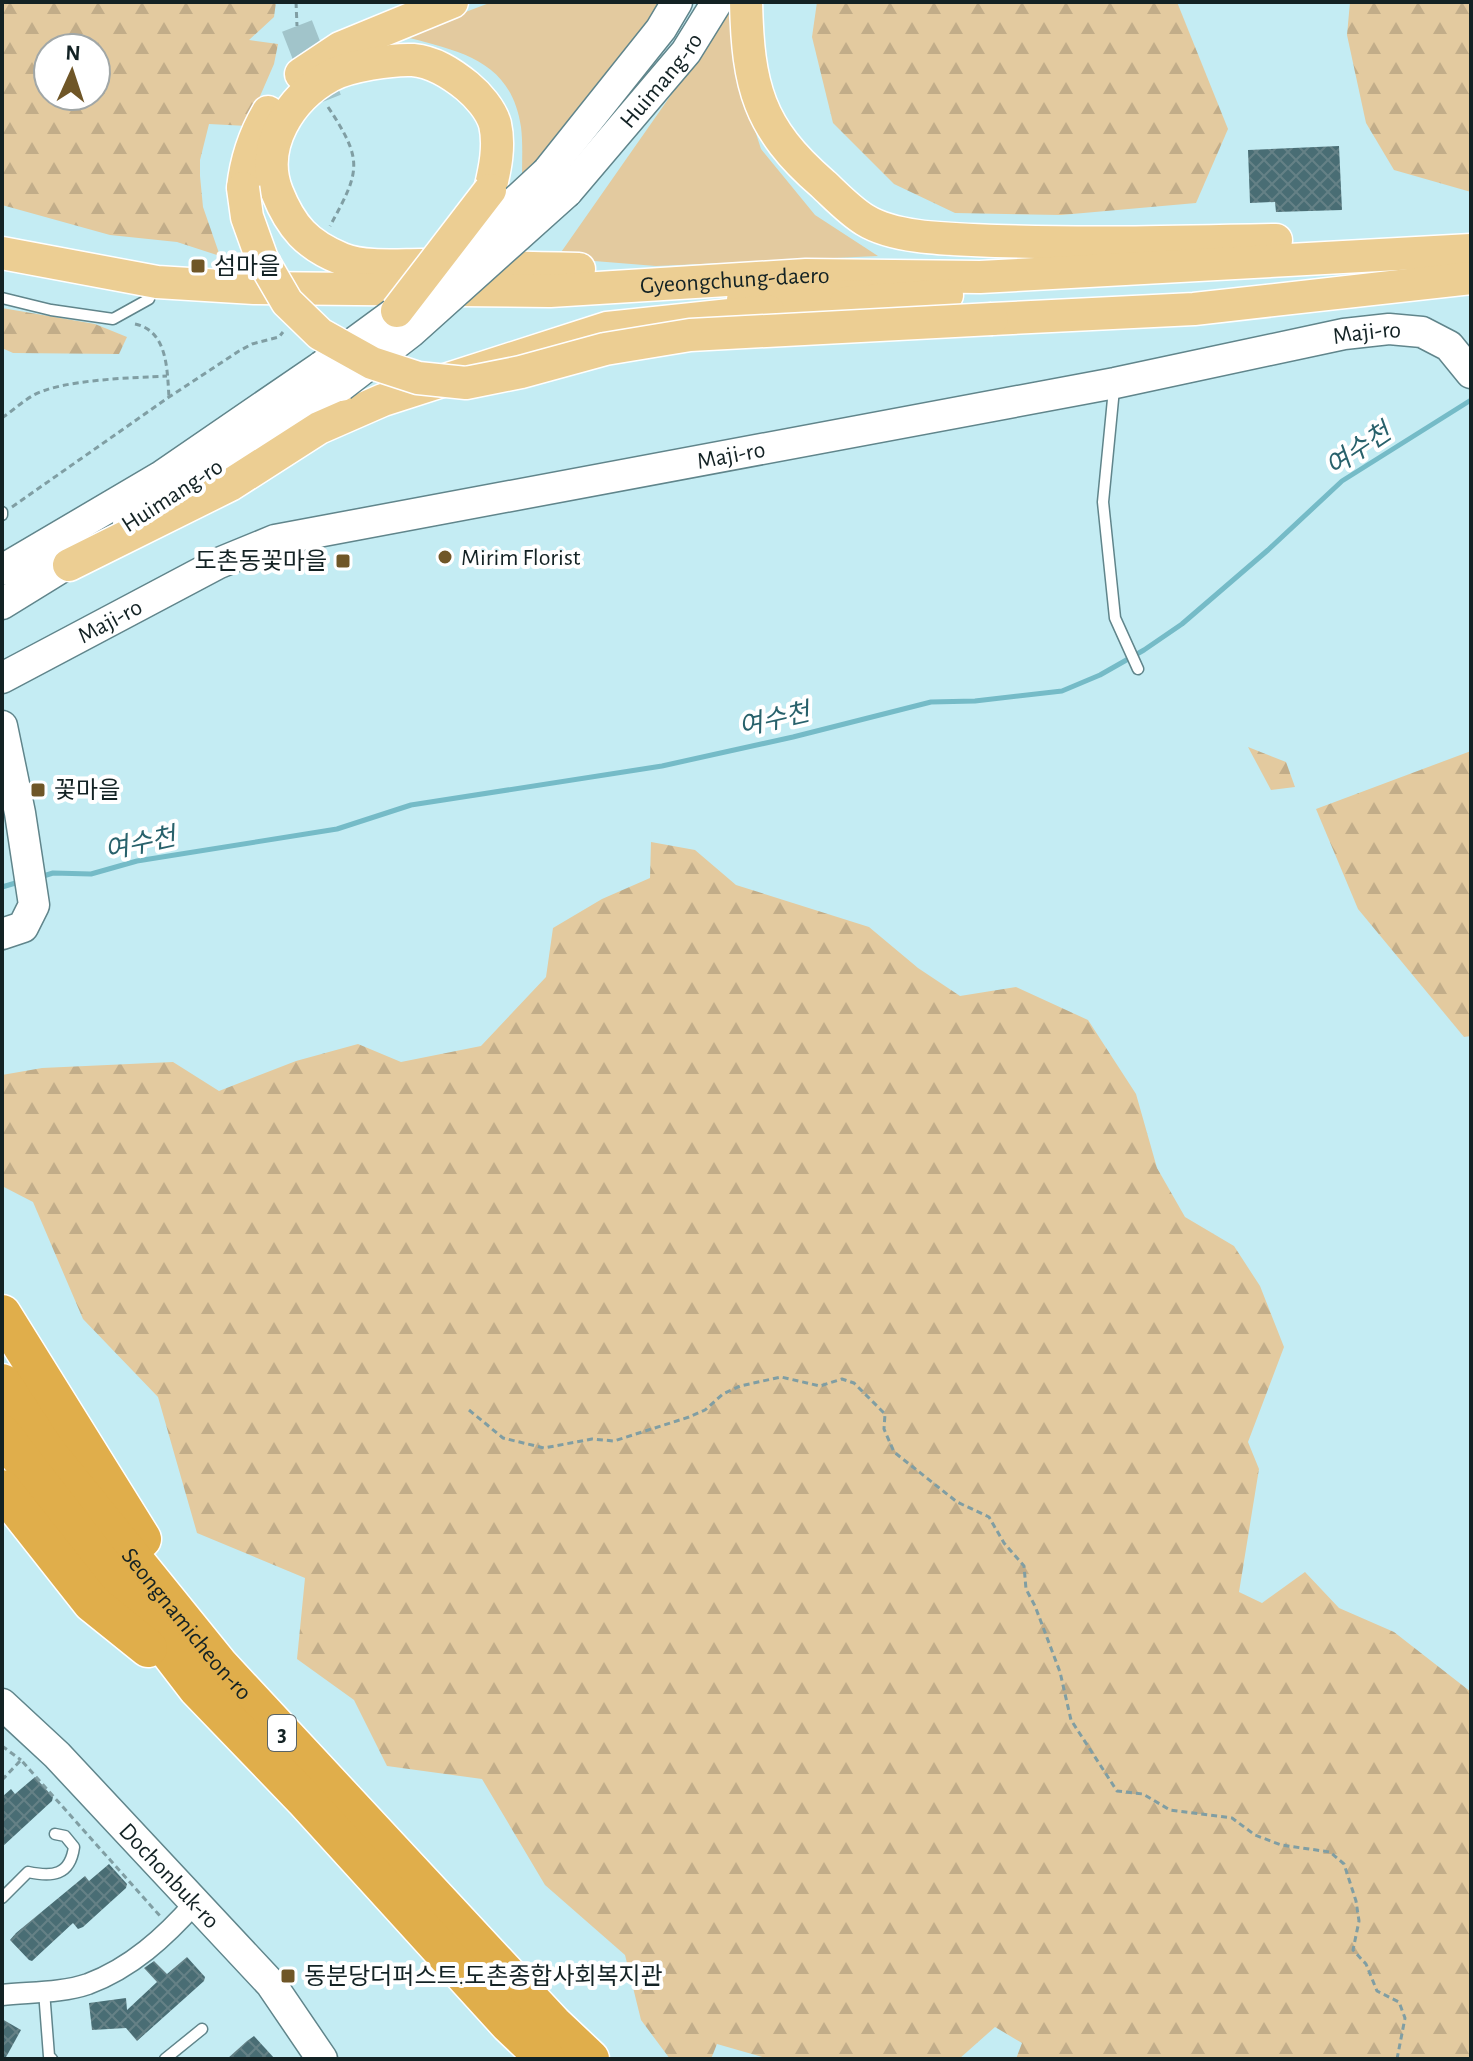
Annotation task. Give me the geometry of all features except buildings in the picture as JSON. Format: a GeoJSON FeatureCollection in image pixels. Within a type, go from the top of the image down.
{"type":"FeatureCollection","features":[{"type":"Feature","properties":{"kind":"highway"},"geometry":{"type":"LineString","coordinates":[[2,1314],[208,1676]]}},
{"type":"Feature","properties":{"kind":"highway","name":"Seongnamicheon-ro"},"geometry":{"type":"LineString","coordinates":[[2,1383],[46,1451],[208,1676],[304,1799],[509,2024],[546,2059]]}},
{"type":"Feature","properties":{"kind":"highway","name":"Seongnamicheon-ro"},"geometry":{"type":"LineString","coordinates":[[2,1434],[208,1676],[590,2059]]}},
{"type":"Feature","properties":{"kind":"highway"},"geometry":{"type":"LineString","coordinates":[[2,1489],[92,1603],[208,1676]]}},
{"type":"Feature","properties":{"kind":"main road"},"geometry":{"type":"LineString","coordinates":[[452,2],[340,48],[306,69],[275,98],[258,129],[245,165],[243,188],[247,217],[262,259],[287,302],[320,334],[372,363],[418,378],[466,383],[605,349],[690,335],[1194,309],[1471,278]]}},
{"type":"Feature","properties":{"kind":"main road","name":"Huimang-ro"},"geometry":{"type":"LineString","coordinates":[[557,182],[677,2]]}},
{"type":"Feature","properties":{"kind":"main road","name":"Huimang-ro"},"geometry":{"type":"LineString","coordinates":[[557,182],[686,52],[717,2]]}},
{"type":"Feature","properties":{"kind":"main road"},"geometry":{"type":"LineString","coordinates":[[746,2],[747,44],[755,94],[772,131],[797,162],[866,221],[916,237],[1084,244],[1415,237],[1471,242]]}},
{"type":"Feature","properties":{"kind":"main road"},"geometry":{"type":"LineString","coordinates":[[397,311],[490,190],[497,157],[495,122],[479,96],[447,70],[414,60],[374,64],[332,74],[305,93],[283,120],[273,151],[273,182],[288,219],[310,242],[344,260],[382,264],[806,275]]}},
{"type":"Feature","properties":{"kind":"main road"},"geometry":{"type":"LineString","coordinates":[[331,376],[397,311],[557,182]]}},
{"type":"Feature","properties":{"kind":"main road"},"geometry":{"type":"LineString","coordinates":[[331,376],[411,332],[557,182]]}},
{"type":"Feature","properties":{"kind":"main road","name":"Gyeongchung-daero"},"geometry":{"type":"LineString","coordinates":[[2,253],[157,282],[254,288],[550,291],[806,275],[980,277],[1471,250]]}},
{"type":"Feature","properties":{"kind":"main road","name":"Gyeongchung-daero"},"geometry":{"type":"LineString","coordinates":[[2,275],[149,299],[261,307],[368,309],[544,308],[957,294],[1471,269]]}},
{"type":"Feature","properties":{"kind":"main road"},"geometry":{"type":"LineString","coordinates":[[69,565],[230,485],[319,428],[383,400],[607,328],[957,294]]}},
{"type":"Feature","properties":{"kind":"main road","name":"Maji-ro"},"geometry":{"type":"LineString","coordinates":[[2,678],[219,563],[275,540],[1115,383],[1344,334],[1389,329],[1422,332],[1449,346],[1471,373]]}},
{"type":"Feature","properties":{"kind":"main road","name":"Huimang-ro"},"geometry":{"type":"LineString","coordinates":[[2,604],[69,565],[172,494],[331,376]]}},
{"type":"Feature","properties":{"kind":"main road","name":"Huimang-ro"},"geometry":{"type":"LineString","coordinates":[[2,570],[331,376]]}},
{"type":"Feature","properties":{"kind":"main road"},"geometry":{"type":"LineString","coordinates":[[2,726],[20,813],[34,905],[23,927],[2,934]]}},
{"type":"Feature","properties":{"kind":"main road","name":"Dochonbuk-ro"},"geometry":{"type":"LineString","coordinates":[[2,1704],[57,1755],[271,1984],[322,2059]]}},
{"type":"Feature","properties":{"kind":"street"},"geometry":{"type":"LineString","coordinates":[[2,1995],[86,1984],[126,1965],[172,1929],[195,1903]]}},
{"type":"Feature","properties":{"kind":"lane"},"geometry":{"type":"LineString","coordinates":[[2,298],[51,310],[113,319],[149,299]]}},
{"type":"Feature","properties":{"kind":"lane"},"geometry":{"type":"LineString","coordinates":[[1115,383],[1103,502],[1115,618],[1136,666]]}},
{"type":"Feature","properties":{"kind":"lane"},"geometry":{"type":"LineString","coordinates":[[2,1898],[28,1872],[47,1876],[63,1871],[72,1860],[74,1847],[65,1836],[55,1834]]}},
{"type":"Feature","properties":{"kind":"lane"},"geometry":{"type":"LineString","coordinates":[[44,1991],[50,2058]]}},
{"type":"Feature","properties":{"kind":"lane"},"geometry":{"type":"LineString","coordinates":[[165,2059],[202,2029]]}},
{"type":"Feature","properties":{"kind":"path"},"geometry":{"type":"LineString","coordinates":[[296,2],[297,26]]}},
{"type":"Feature","properties":{"kind":"path"},"geometry":{"type":"LineString","coordinates":[[326,233],[350,187],[355,162],[347,137],[328,106]]}},
{"type":"Feature","properties":{"kind":"path"},"geometry":{"type":"LineString","coordinates":[[113,319],[143,325],[155,334],[165,357],[169,397]]}},
{"type":"Feature","properties":{"kind":"path"},"geometry":{"type":"LineString","coordinates":[[2,514],[239,351],[279,337],[287,329]]}},
{"type":"Feature","properties":{"kind":"path"},"geometry":{"type":"LineString","coordinates":[[2,418],[34,394],[65,386],[108,379],[167,376]]}},
{"type":"Feature","properties":{"kind":"path"},"geometry":{"type":"LineString","coordinates":[[469,1410],[503,1438],[544,1448],[592,1439],[614,1441],[697,1414],[723,1394],[740,1386],[781,1377],[820,1386],[842,1379],[854,1383],[885,1414],[884,1429],[894,1452],[957,1502],[989,1517],[1004,1543],[1024,1566],[1026,1589],[1060,1672],[1071,1720],[1117,1791],[1143,1794],[1170,1810],[1232,1818],[1255,1835],[1281,1845],[1330,1852],[1344,1864],[1359,1921],[1353,1950],[1366,1964],[1377,1991],[1399,2002],[1405,2018],[1397,2059]]}},
{"type":"Feature","properties":{"kind":"path"},"geometry":{"type":"LineString","coordinates":[[2,1746],[21,1760],[172,1929]]}},
{"type":"Feature","properties":{"kind":"path"},"geometry":{"type":"LineString","coordinates":[[2,1780],[21,1760]]}},
{"type":"Feature","properties":{"kind":"green space"},"geometry":{"type":"Polygon","coordinates":[[[2,2],[276,2],[274,17],[249,40],[278,44],[274,64],[247,126],[209,124],[200,160],[203,207],[220,256],[177,242],[110,235],[2,205],[2,2]]]}},
{"type":"Feature","properties":{"kind":"green space"},"geometry":{"type":"Polygon","coordinates":[[[492,2],[662,2],[608,81],[522,177],[521,127],[506,86],[494,72],[462,53],[402,36],[492,2]]]}},
{"type":"Feature","properties":{"kind":"green space"},"geometry":{"type":"Polygon","coordinates":[[[817,2],[1177,2],[1228,129],[1196,203],[1061,215],[955,213],[894,184],[833,123],[812,37],[817,2]]]}},
{"type":"Feature","properties":{"kind":"green space"},"geometry":{"type":"Polygon","coordinates":[[[1350,2],[1471,2],[1471,192],[1394,170],[1366,123],[1347,35],[1350,2]]]}},
{"type":"Feature","properties":{"kind":"green space"},"geometry":{"type":"Polygon","coordinates":[[[734,5],[740,84],[761,149],[815,215],[878,256],[656,266],[557,258],[734,5]]]}},
{"type":"Feature","properties":{"kind":"green space"},"geometry":{"type":"Polygon","coordinates":[[[2,308],[95,324],[127,337],[119,354],[13,353],[2,348],[2,308]]]}},
{"type":"Feature","properties":{"kind":"green space"},"geometry":{"type":"Polygon","coordinates":[[[1248,747],[1286,762],[1295,787],[1271,790],[1248,747]]]}},
{"type":"Feature","properties":{"kind":"green space"},"geometry":{"type":"Polygon","coordinates":[[[1471,751],[1471,1036],[1464,1037],[1358,909],[1316,809],[1471,751]]]}},
{"type":"Feature","properties":{"kind":"green space"},"geometry":{"type":"Polygon","coordinates":[[[651,842],[695,850],[736,885],[869,927],[918,968],[960,996],[1016,987],[1088,1020],[1136,1094],[1157,1168],[1185,1217],[1234,1246],[1260,1286],[1284,1347],[1248,1442],[1259,1469],[1239,1592],[1262,1603],[1305,1572],[1339,1608],[1394,1632],[1471,1692],[1471,2059],[1016,2059],[1022,2043],[995,2027],[959,2059],[769,2059],[717,2044],[711,2059],[670,2059],[641,2020],[625,1955],[545,1885],[482,1779],[387,1766],[354,1700],[297,1659],[305,1578],[197,1533],[158,1397],[83,1319],[33,1202],[2,1186],[2,1075],[42,1068],[173,1062],[219,1091],[296,1061],[358,1044],[401,1062],[481,1046],[546,977],[553,928],[602,899],[650,878],[651,842]]]}},
{"type":"Feature","properties":{"kind":"waterway","name":"여수천"},"geometry":{"type":"LineString","coordinates":[[40,877],[53,873],[91,874],[137,861],[337,829],[411,805],[662,766],[931,702],[975,701],[1062,691],[1100,675],[1182,624],[1342,481],[1471,400]]}},
{"type":"Feature","properties":{"kind":"waterway","name":"여수천"},"geometry":{"type":"LineString","coordinates":[[2,887],[19,882]]}},
{"type":"Feature","properties":{"kind":"tunnel"},"geometry":{"type":"LineString","coordinates":[[297,26],[328,106]]}},
{"type":"Feature","properties":{"kind":"place","name":"섬마을"},"geometry":{"type":"Point","coordinates":[198,266]}},
{"type":"Feature","properties":{"kind":"place","name":"Mirim Florist"},"geometry":{"type":"Point","coordinates":[445,557]}},
{"type":"Feature","properties":{"kind":"place","name":"도촌동꽃마을"},"geometry":{"type":"Point","coordinates":[343,561]}},
{"type":"Feature","properties":{"kind":"place","name":"꽃마을"},"geometry":{"type":"Point","coordinates":[38,790]}},
{"type":"Feature","properties":{"kind":"place","name":"동분당더퍼스트.도촌종합사회복지관"},"geometry":{"type":"Point","coordinates":[288,1976]}}]}
